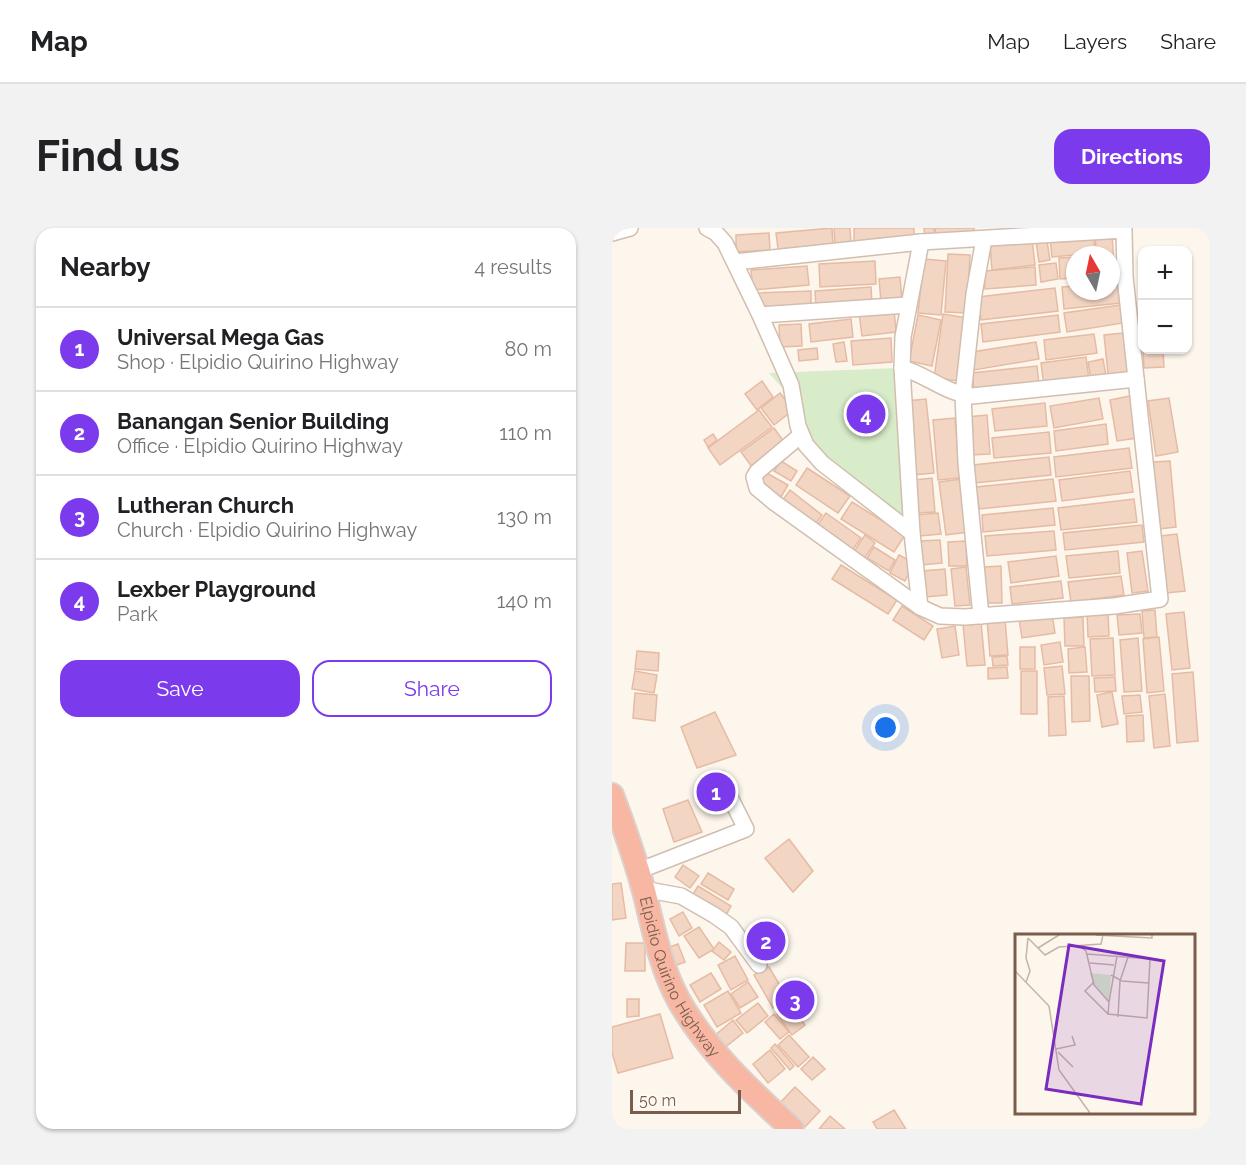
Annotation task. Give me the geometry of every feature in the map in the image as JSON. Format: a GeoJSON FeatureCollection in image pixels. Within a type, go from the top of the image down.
{"type":"FeatureCollection","features":[{"type":"Feature","properties":{"kind":"highway","name":"Elpidio Quirino Highway"},"geometry":{"type":"LineString","coordinates":[[612,795],[641,880],[665,970],[677,998],[712,1049],[743,1084],[792,1129]]}},
{"type":"Feature","properties":{"kind":"street"},"geometry":{"type":"LineString","coordinates":[[612,233],[630,228]]}},
{"type":"Feature","properties":{"kind":"street"},"geometry":{"type":"LineString","coordinates":[[707,228],[716,233],[725,243],[760,315],[791,385],[801,435],[806,445],[822,463],[912,533]]}},
{"type":"Feature","properties":{"kind":"street"},"geometry":{"type":"LineString","coordinates":[[735,262],[921,242],[1124,230],[1125,277],[1160,599],[1114,606],[981,616],[946,617],[920,607],[775,504],[757,488],[754,477],[757,472],[801,435]]}},
{"type":"Feature","properties":{"kind":"street"},"geometry":{"type":"LineString","coordinates":[[981,616],[966,463],[963,395],[974,294],[984,239]]}},
{"type":"Feature","properties":{"kind":"street"},"geometry":{"type":"LineString","coordinates":[[920,607],[912,533],[902,368],[903,337],[921,242]]}},
{"type":"Feature","properties":{"kind":"street"},"geometry":{"type":"LineString","coordinates":[[760,315],[908,305]]}},
{"type":"Feature","properties":{"kind":"street"},"geometry":{"type":"LineString","coordinates":[[902,368],[949,391],[963,395],[1004,394],[1136,380]]}},
{"type":"Feature","properties":{"kind":"street"},"geometry":{"type":"LineString","coordinates":[[641,880],[746,829],[721,779]]}},
{"type":"Feature","properties":{"kind":"street"},"geometry":{"type":"LineString","coordinates":[[641,880],[681,896],[731,927],[759,965]]}},
{"type":"Feature","properties":{"kind":"green space"},"geometry":{"type":"Polygon","coordinates":[[[898,368],[912,532],[797,439],[794,401],[769,373],[898,368]]]}},
{"type":"Feature","properties":{"kind":"building"},"geometry":{"type":"Polygon","coordinates":[[[832,228],[833,245],[778,249],[776,233],[832,228]]]}},
{"type":"Feature","properties":{"kind":"building"},"geometry":{"type":"Polygon","coordinates":[[[834,228],[850,228],[851,244],[835,245],[834,228]]]}},
{"type":"Feature","properties":{"kind":"building"},"geometry":{"type":"Polygon","coordinates":[[[854,228],[914,228],[914,238],[854,241],[854,228]]]}},
{"type":"Feature","properties":{"kind":"building"},"geometry":{"type":"Polygon","coordinates":[[[924,228],[934,228],[935,235],[925,237],[924,228]]]}},
{"type":"Feature","properties":{"kind":"building"},"geometry":{"type":"Polygon","coordinates":[[[935,228],[974,228],[974,236],[936,238],[935,228]]]}},
{"type":"Feature","properties":{"kind":"building"},"geometry":{"type":"Polygon","coordinates":[[[769,233],[770,250],[736,252],[736,235],[769,233]]]}},
{"type":"Feature","properties":{"kind":"building"},"geometry":{"type":"Polygon","coordinates":[[[1094,235],[1095,246],[1066,246],[1066,256],[1052,257],[1050,238],[1094,235]]]}},
{"type":"Feature","properties":{"kind":"building"},"geometry":{"type":"Polygon","coordinates":[[[1112,236],[1113,246],[1096,246],[1095,237],[1112,236]]]}},
{"type":"Feature","properties":{"kind":"building"},"geometry":{"type":"Polygon","coordinates":[[[1032,239],[1035,265],[992,270],[990,244],[1032,239]]]}},
{"type":"Feature","properties":{"kind":"building"},"geometry":{"type":"Polygon","coordinates":[[[1047,241],[1050,260],[1039,262],[1036,242],[1047,241]]]}},
{"type":"Feature","properties":{"kind":"building"},"geometry":{"type":"Polygon","coordinates":[[[948,254],[970,255],[967,313],[945,312],[948,254]]]}},
{"type":"Feature","properties":{"kind":"building"},"geometry":{"type":"Polygon","coordinates":[[[1059,258],[1066,258],[1066,279],[1060,279],[1059,258]]]}},
{"type":"Feature","properties":{"kind":"building"},"geometry":{"type":"Polygon","coordinates":[[[924,259],[946,261],[941,315],[918,313],[924,259]]]}},
{"type":"Feature","properties":{"kind":"building"},"geometry":{"type":"Polygon","coordinates":[[[875,261],[876,284],[820,287],[819,264],[875,261]]]}},
{"type":"Feature","properties":{"kind":"building"},"geometry":{"type":"Polygon","coordinates":[[[1056,263],[1058,279],[1041,282],[1039,265],[1056,263]]]}},
{"type":"Feature","properties":{"kind":"building"},"geometry":{"type":"Polygon","coordinates":[[[807,266],[809,285],[753,290],[751,270],[807,266]]]}},
{"type":"Feature","properties":{"kind":"building"},"geometry":{"type":"Polygon","coordinates":[[[1035,267],[1036,285],[985,289],[984,271],[1035,267]]]}},
{"type":"Feature","properties":{"kind":"building"},"geometry":{"type":"Polygon","coordinates":[[[900,277],[902,300],[881,302],[879,279],[900,277]]]}},
{"type":"Feature","properties":{"kind":"building"},"geometry":{"type":"Polygon","coordinates":[[[871,287],[872,304],[816,308],[815,291],[871,287]]]}},
{"type":"Feature","properties":{"kind":"building"},"geometry":{"type":"Polygon","coordinates":[[[1062,287],[1066,287],[1066,300],[1120,300],[1120,296],[1121,303],[1064,309],[1062,287]]]}},
{"type":"Feature","properties":{"kind":"building"},"geometry":{"type":"Polygon","coordinates":[[[1055,288],[1058,311],[981,320],[978,297],[1055,288]]]}},
{"type":"Feature","properties":{"kind":"building"},"geometry":{"type":"Polygon","coordinates":[[[811,291],[811,309],[759,310],[758,293],[811,291]]]}},
{"type":"Feature","properties":{"kind":"building"},"geometry":{"type":"Polygon","coordinates":[[[1120,305],[1123,323],[1067,332],[1064,313],[1120,305]]]}},
{"type":"Feature","properties":{"kind":"building"},"geometry":{"type":"Polygon","coordinates":[[[894,309],[896,332],[862,336],[859,313],[894,309]]]}},
{"type":"Feature","properties":{"kind":"building"},"geometry":{"type":"Polygon","coordinates":[[[943,314],[968,318],[959,381],[934,378],[943,314]]]}},
{"type":"Feature","properties":{"kind":"building"},"geometry":{"type":"Polygon","coordinates":[[[918,315],[941,320],[932,366],[909,361],[918,315]]]}},
{"type":"Feature","properties":{"kind":"building"},"geometry":{"type":"Polygon","coordinates":[[[1058,315],[1060,332],[983,342],[981,324],[1058,315]]]}},
{"type":"Feature","properties":{"kind":"building"},"geometry":{"type":"Polygon","coordinates":[[[851,319],[853,337],[811,342],[809,324],[851,319]]]}},
{"type":"Feature","properties":{"kind":"building"},"geometry":{"type":"Polygon","coordinates":[[[801,324],[802,346],[780,347],[779,325],[801,324]]]}},
{"type":"Feature","properties":{"kind":"building"},"geometry":{"type":"Polygon","coordinates":[[[1123,333],[1128,372],[1108,374],[1104,335],[1123,333]]]}},
{"type":"Feature","properties":{"kind":"building"},"geometry":{"type":"Polygon","coordinates":[[[1094,334],[1097,353],[1046,360],[1044,340],[1094,334]]]}},
{"type":"Feature","properties":{"kind":"building"},"geometry":{"type":"Polygon","coordinates":[[[891,338],[892,362],[853,365],[851,341],[891,338]]]}},
{"type":"Feature","properties":{"kind":"building"},"geometry":{"type":"Polygon","coordinates":[[[844,342],[847,361],[836,362],[833,344],[844,342]]]}},
{"type":"Feature","properties":{"kind":"building"},"geometry":{"type":"Polygon","coordinates":[[[1036,342],[1039,359],[974,370],[972,352],[1036,342]]]}},
{"type":"Feature","properties":{"kind":"building"},"geometry":{"type":"Polygon","coordinates":[[[817,348],[818,359],[799,361],[798,350],[817,348]]]}},
{"type":"Feature","properties":{"kind":"building"},"geometry":{"type":"Polygon","coordinates":[[[1143,354],[1163,354],[1164,367],[1144,368],[1143,354]]]}},
{"type":"Feature","properties":{"kind":"building"},"geometry":{"type":"Polygon","coordinates":[[[1086,357],[1089,380],[1044,386],[1041,363],[1086,357]]]}},
{"type":"Feature","properties":{"kind":"building"},"geometry":{"type":"Polygon","coordinates":[[[1103,359],[1106,376],[1091,379],[1088,362],[1103,359]]]}},
{"type":"Feature","properties":{"kind":"building"},"geometry":{"type":"Polygon","coordinates":[[[1037,366],[1039,384],[974,390],[972,373],[1037,366]]]}},
{"type":"Feature","properties":{"kind":"building"},"geometry":{"type":"Polygon","coordinates":[[[762,381],[773,397],[757,410],[745,394],[762,381]]]}},
{"type":"Feature","properties":{"kind":"building"},"geometry":{"type":"Polygon","coordinates":[[[780,393],[793,410],[774,425],[761,408],[780,393]]]}},
{"type":"Feature","properties":{"kind":"building"},"geometry":{"type":"Polygon","coordinates":[[[1130,396],[1137,438],[1117,441],[1110,400],[1130,396]]]}},
{"type":"Feature","properties":{"kind":"building"},"geometry":{"type":"Polygon","coordinates":[[[1099,398],[1103,419],[1054,428],[1050,406],[1099,398]]]}},
{"type":"Feature","properties":{"kind":"building"},"geometry":{"type":"Polygon","coordinates":[[[1169,398],[1178,452],[1156,456],[1148,401],[1169,398]]]}},
{"type":"Feature","properties":{"kind":"building"},"geometry":{"type":"Polygon","coordinates":[[[926,399],[934,473],[913,475],[905,401],[926,399]]]}},
{"type":"Feature","properties":{"kind":"building"},"geometry":{"type":"Polygon","coordinates":[[[1045,403],[1047,426],[995,431],[992,409],[1045,403]]]}},
{"type":"Feature","properties":{"kind":"building"},"geometry":{"type":"Polygon","coordinates":[[[759,410],[772,427],[720,465],[708,448],[759,410]]]}},
{"type":"Feature","properties":{"kind":"building"},"geometry":{"type":"Polygon","coordinates":[[[987,415],[990,454],[970,455],[967,417],[987,415]]]}},
{"type":"Feature","properties":{"kind":"building"},"geometry":{"type":"Polygon","coordinates":[[[955,418],[960,478],[938,480],[933,420],[955,418]]]}},
{"type":"Feature","properties":{"kind":"building"},"geometry":{"type":"Polygon","coordinates":[[[1106,424],[1108,444],[1056,451],[1054,431],[1106,424]]]}},
{"type":"Feature","properties":{"kind":"building"},"geometry":{"type":"Polygon","coordinates":[[[774,428],[785,443],[752,467],[741,452],[774,428]]]}},
{"type":"Feature","properties":{"kind":"building"},"geometry":{"type":"Polygon","coordinates":[[[1049,432],[1051,453],[994,458],[992,438],[1049,432]]]}},
{"type":"Feature","properties":{"kind":"building"},"geometry":{"type":"Polygon","coordinates":[[[713,434],[717,440],[708,447],[704,440],[713,434]]]}},
{"type":"Feature","properties":{"kind":"building"},"geometry":{"type":"Polygon","coordinates":[[[1129,448],[1132,468],[1056,477],[1054,457],[1129,448]]]}},
{"type":"Feature","properties":{"kind":"building"},"geometry":{"type":"Polygon","coordinates":[[[1049,457],[1051,475],[975,483],[973,465],[1049,457]]]}},
{"type":"Feature","properties":{"kind":"building"},"geometry":{"type":"Polygon","coordinates":[[[781,461],[797,471],[791,481],[774,471],[781,461]]]}},
{"type":"Feature","properties":{"kind":"building"},"geometry":{"type":"Polygon","coordinates":[[[1170,461],[1176,527],[1159,529],[1153,462],[1170,461]]]}},
{"type":"Feature","properties":{"kind":"building"},"geometry":{"type":"Polygon","coordinates":[[[807,468],[850,496],[838,513],[796,485],[807,468]]]}},
{"type":"Feature","properties":{"kind":"building"},"geometry":{"type":"Polygon","coordinates":[[[1130,471],[1133,492],[1062,501],[1059,480],[1130,471]]]}},
{"type":"Feature","properties":{"kind":"building"},"geometry":{"type":"Polygon","coordinates":[[[765,472],[788,485],[781,497],[758,484],[765,472]]]}},
{"type":"Feature","properties":{"kind":"building"},"geometry":{"type":"Polygon","coordinates":[[[932,478],[935,512],[918,513],[915,480],[932,478]]]}},
{"type":"Feature","properties":{"kind":"building"},"geometry":{"type":"Polygon","coordinates":[[[962,479],[969,532],[946,535],[939,482],[962,479]]]}},
{"type":"Feature","properties":{"kind":"building"},"geometry":{"type":"Polygon","coordinates":[[[1053,479],[1056,501],[979,509],[976,487],[1053,479]]]}},
{"type":"Feature","properties":{"kind":"building"},"geometry":{"type":"Polygon","coordinates":[[[790,490],[822,515],[814,526],[782,501],[790,490]]]}},
{"type":"Feature","properties":{"kind":"building"},"geometry":{"type":"Polygon","coordinates":[[[1134,499],[1137,522],[1061,530],[1058,508],[1134,499]]]}},
{"type":"Feature","properties":{"kind":"building"},"geometry":{"type":"Polygon","coordinates":[[[852,502],[905,535],[894,552],[841,519],[852,502]]]}},
{"type":"Feature","properties":{"kind":"building"},"geometry":{"type":"Polygon","coordinates":[[[1053,508],[1055,525],[983,532],[982,515],[1053,508]]]}},
{"type":"Feature","properties":{"kind":"building"},"geometry":{"type":"Polygon","coordinates":[[[826,513],[861,538],[851,552],[816,527],[826,513]]]}},
{"type":"Feature","properties":{"kind":"building"},"geometry":{"type":"Polygon","coordinates":[[[938,513],[941,534],[920,536],[917,515],[938,513]]]}},
{"type":"Feature","properties":{"kind":"building"},"geometry":{"type":"Polygon","coordinates":[[[1142,525],[1144,542],[1065,550],[1063,533],[1142,525]]]}},
{"type":"Feature","properties":{"kind":"building"},"geometry":{"type":"Polygon","coordinates":[[[1054,531],[1056,550],[987,556],[985,536],[1054,531]]]}},
{"type":"Feature","properties":{"kind":"building"},"geometry":{"type":"Polygon","coordinates":[[[1177,534],[1185,591],[1167,593],[1160,536],[1177,534]]]}},
{"type":"Feature","properties":{"kind":"building"},"geometry":{"type":"Polygon","coordinates":[[[865,535],[875,543],[863,560],[853,553],[865,535]]]}},
{"type":"Feature","properties":{"kind":"building"},"geometry":{"type":"Polygon","coordinates":[[[940,540],[942,563],[921,565],[919,541],[940,540]]]}},
{"type":"Feature","properties":{"kind":"building"},"geometry":{"type":"Polygon","coordinates":[[[966,541],[967,566],[949,566],[948,542],[966,541]]]}},
{"type":"Feature","properties":{"kind":"building"},"geometry":{"type":"Polygon","coordinates":[[[874,547],[895,560],[889,571],[867,558],[874,547]]]}},
{"type":"Feature","properties":{"kind":"building"},"geometry":{"type":"Polygon","coordinates":[[[1118,551],[1120,573],[1069,578],[1066,556],[1118,551]]]}},
{"type":"Feature","properties":{"kind":"building"},"geometry":{"type":"Polygon","coordinates":[[[1142,551],[1148,591],[1132,593],[1127,553],[1142,551]]]}},
{"type":"Feature","properties":{"kind":"building"},"geometry":{"type":"Polygon","coordinates":[[[899,555],[914,563],[905,581],[890,573],[899,555]]]}},
{"type":"Feature","properties":{"kind":"building"},"geometry":{"type":"Polygon","coordinates":[[[1056,556],[1059,576],[1011,583],[1008,562],[1056,556]]]}},
{"type":"Feature","properties":{"kind":"building"},"geometry":{"type":"Polygon","coordinates":[[[841,565],[897,600],[888,614],[832,579],[841,565]]]}},
{"type":"Feature","properties":{"kind":"building"},"geometry":{"type":"Polygon","coordinates":[[[1001,566],[1002,603],[985,603],[984,567],[1001,566]]]}},
{"type":"Feature","properties":{"kind":"building"},"geometry":{"type":"Polygon","coordinates":[[[966,567],[970,605],[955,606],[951,569],[966,567]]]}},
{"type":"Feature","properties":{"kind":"building"},"geometry":{"type":"Polygon","coordinates":[[[945,569],[947,595],[925,597],[922,571],[945,569]]]}},
{"type":"Feature","properties":{"kind":"building"},"geometry":{"type":"Polygon","coordinates":[[[1121,576],[1124,595],[1071,602],[1068,582],[1121,576]]]}},
{"type":"Feature","properties":{"kind":"building"},"geometry":{"type":"Polygon","coordinates":[[[1061,581],[1063,598],[1012,604],[1010,587],[1061,581]]]}},
{"type":"Feature","properties":{"kind":"building"},"geometry":{"type":"Polygon","coordinates":[[[902,606],[933,626],[924,640],[893,620],[902,606]]]}},
{"type":"Feature","properties":{"kind":"building"},"geometry":{"type":"Polygon","coordinates":[[[1155,610],[1157,637],[1144,638],[1142,611],[1155,610]]]}},
{"type":"Feature","properties":{"kind":"building"},"geometry":{"type":"Polygon","coordinates":[[[1108,611],[1109,636],[1088,637],[1087,612],[1108,611]]]}},
{"type":"Feature","properties":{"kind":"building"},"geometry":{"type":"Polygon","coordinates":[[[1184,612],[1190,668],[1172,670],[1166,614],[1184,612]]]}},
{"type":"Feature","properties":{"kind":"building"},"geometry":{"type":"Polygon","coordinates":[[[1052,614],[1055,633],[1022,638],[1019,619],[1052,614]]]}},
{"type":"Feature","properties":{"kind":"building"},"geometry":{"type":"Polygon","coordinates":[[[1140,614],[1142,633],[1119,635],[1117,615],[1140,614]]]}},
{"type":"Feature","properties":{"kind":"building"},"geometry":{"type":"Polygon","coordinates":[[[1083,617],[1084,646],[1065,646],[1064,618],[1083,617]]]}},
{"type":"Feature","properties":{"kind":"building"},"geometry":{"type":"Polygon","coordinates":[[[1005,619],[1008,655],[990,656],[987,620],[1005,619]]]}},
{"type":"Feature","properties":{"kind":"building"},"geometry":{"type":"Polygon","coordinates":[[[981,622],[985,665],[967,666],[963,624],[981,622]]]}},
{"type":"Feature","properties":{"kind":"building"},"geometry":{"type":"Polygon","coordinates":[[[955,626],[959,655],[942,658],[937,629],[955,626]]]}},
{"type":"Feature","properties":{"kind":"building"},"geometry":{"type":"Polygon","coordinates":[[[1159,637],[1164,691],[1147,693],[1143,639],[1159,637]]]}},
{"type":"Feature","properties":{"kind":"building"},"geometry":{"type":"Polygon","coordinates":[[[1113,638],[1115,675],[1092,676],[1090,639],[1113,638]]]}},
{"type":"Feature","properties":{"kind":"building"},"geometry":{"type":"Polygon","coordinates":[[[1138,638],[1142,691],[1124,692],[1120,640],[1138,638]]]}},
{"type":"Feature","properties":{"kind":"building"},"geometry":{"type":"Polygon","coordinates":[[[1060,642],[1063,662],[1044,665],[1041,645],[1060,642]]]}},
{"type":"Feature","properties":{"kind":"building"},"geometry":{"type":"Polygon","coordinates":[[[1020,647],[1035,647],[1035,669],[1020,669],[1020,647]]]}},
{"type":"Feature","properties":{"kind":"building"},"geometry":{"type":"Polygon","coordinates":[[[1085,647],[1087,672],[1069,673],[1068,649],[1085,647]]]}},
{"type":"Feature","properties":{"kind":"building"},"geometry":{"type":"Polygon","coordinates":[[[637,651],[659,653],[658,671],[635,669],[637,651]]]}},
{"type":"Feature","properties":{"kind":"building"},"geometry":{"type":"Polygon","coordinates":[[[1007,656],[1008,665],[993,666],[992,657],[1007,656]]]}},
{"type":"Feature","properties":{"kind":"building"},"geometry":{"type":"Polygon","coordinates":[[[1062,666],[1065,694],[1047,695],[1044,668],[1062,666]]]}},
{"type":"Feature","properties":{"kind":"building"},"geometry":{"type":"Polygon","coordinates":[[[1007,667],[1008,678],[988,679],[988,668],[1007,667]]]}},
{"type":"Feature","properties":{"kind":"building"},"geometry":{"type":"Polygon","coordinates":[[[635,671],[657,675],[654,693],[632,689],[635,671]]]}},
{"type":"Feature","properties":{"kind":"building"},"geometry":{"type":"Polygon","coordinates":[[[1021,671],[1037,671],[1037,714],[1021,714],[1021,671]]]}},
{"type":"Feature","properties":{"kind":"building"},"geometry":{"type":"Polygon","coordinates":[[[1193,672],[1198,741],[1177,743],[1172,674],[1193,672]]]}},
{"type":"Feature","properties":{"kind":"building"},"geometry":{"type":"Polygon","coordinates":[[[1071,676],[1089,676],[1090,721],[1072,722],[1071,676]]]}},
{"type":"Feature","properties":{"kind":"building"},"geometry":{"type":"Polygon","coordinates":[[[1115,677],[1116,691],[1095,692],[1094,678],[1115,677]]]}},
{"type":"Feature","properties":{"kind":"building"},"geometry":{"type":"Polygon","coordinates":[[[1112,692],[1118,724],[1102,727],[1097,695],[1112,692]]]}},
{"type":"Feature","properties":{"kind":"building"},"geometry":{"type":"Polygon","coordinates":[[[635,693],[657,695],[655,721],[633,718],[635,693]]]}},
{"type":"Feature","properties":{"kind":"building"},"geometry":{"type":"Polygon","coordinates":[[[1165,694],[1170,746],[1154,748],[1149,696],[1165,694]]]}},
{"type":"Feature","properties":{"kind":"building"},"geometry":{"type":"Polygon","coordinates":[[[1140,695],[1142,712],[1124,714],[1122,696],[1140,695]]]}},
{"type":"Feature","properties":{"kind":"building"},"geometry":{"type":"Polygon","coordinates":[[[1064,696],[1066,735],[1049,736],[1048,697],[1064,696]]]}},
{"type":"Feature","properties":{"kind":"building"},"geometry":{"type":"Polygon","coordinates":[[[715,712],[736,755],[697,768],[681,727],[715,712]]]}},
{"type":"Feature","properties":{"kind":"building"},"geometry":{"type":"Polygon","coordinates":[[[1143,715],[1144,741],[1127,742],[1126,716],[1143,715]]]}},
{"type":"Feature","properties":{"kind":"building"},"geometry":{"type":"Polygon","coordinates":[[[688,800],[702,832],[674,842],[663,809],[688,800]]]}},
{"type":"Feature","properties":{"kind":"building"},"geometry":{"type":"Polygon","coordinates":[[[789,839],[813,871],[793,892],[765,858],[789,839]]]}},
{"type":"Feature","properties":{"kind":"building"},"geometry":{"type":"Polygon","coordinates":[[[683,865],[699,876],[690,888],[675,877],[683,865]]]}},
{"type":"Feature","properties":{"kind":"building"},"geometry":{"type":"Polygon","coordinates":[[[708,873],[734,889],[728,900],[701,884],[708,873]]]}},
{"type":"Feature","properties":{"kind":"building"},"geometry":{"type":"Polygon","coordinates":[[[621,883],[626,918],[612,920],[612,884],[621,883]]]}},
{"type":"Feature","properties":{"kind":"building"},"geometry":{"type":"Polygon","coordinates":[[[698,886],[731,906],[725,917],[691,898],[698,886]]]}},
{"type":"Feature","properties":{"kind":"building"},"geometry":{"type":"Polygon","coordinates":[[[683,912],[692,928],[679,936],[670,919],[683,912]]]}},
{"type":"Feature","properties":{"kind":"building"},"geometry":{"type":"Polygon","coordinates":[[[699,927],[714,949],[699,958],[684,936],[699,927]]]}},
{"type":"Feature","properties":{"kind":"building"},"geometry":{"type":"Polygon","coordinates":[[[719,942],[731,952],[724,960],[712,951],[719,942]]]}},
{"type":"Feature","properties":{"kind":"building"},"geometry":{"type":"Polygon","coordinates":[[[626,943],[645,943],[645,971],[625,971],[626,943]]]}},
{"type":"Feature","properties":{"kind":"building"},"geometry":{"type":"Polygon","coordinates":[[[678,944],[685,962],[674,966],[667,948],[678,944]]]}},
{"type":"Feature","properties":{"kind":"building"},"geometry":{"type":"Polygon","coordinates":[[[735,956],[748,980],[731,990],[718,965],[735,956]]]}},
{"type":"Feature","properties":{"kind":"building"},"geometry":{"type":"Polygon","coordinates":[[[769,967],[788,999],[773,1008],[754,975],[769,967]]]}},
{"type":"Feature","properties":{"kind":"building"},"geometry":{"type":"Polygon","coordinates":[[[711,973],[721,989],[700,1002],[690,985],[711,973]]]}},
{"type":"Feature","properties":{"kind":"building"},"geometry":{"type":"Polygon","coordinates":[[[748,982],[758,997],[740,1008],[731,994],[748,982]]]}},
{"type":"Feature","properties":{"kind":"building"},"geometry":{"type":"Polygon","coordinates":[[[728,991],[741,1013],[717,1027],[704,1005],[728,991]]]}},
{"type":"Feature","properties":{"kind":"building"},"geometry":{"type":"Polygon","coordinates":[[[627,999],[639,999],[639,1016],[627,1017],[627,999]]]}},
{"type":"Feature","properties":{"kind":"building"},"geometry":{"type":"Polygon","coordinates":[[[758,1003],[768,1016],[747,1033],[736,1020],[758,1003]]]}},
{"type":"Feature","properties":{"kind":"building"},"geometry":{"type":"Polygon","coordinates":[[[791,1005],[805,1025],[792,1035],[777,1014],[791,1005]]]}},
{"type":"Feature","properties":{"kind":"building"},"geometry":{"type":"Polygon","coordinates":[[[660,1014],[673,1058],[618,1073],[612,1053],[612,1027],[660,1014]]]}},
{"type":"Feature","properties":{"kind":"building"},"geometry":{"type":"Polygon","coordinates":[[[774,1014],[789,1032],[780,1039],[765,1022],[774,1014]]]}},
{"type":"Feature","properties":{"kind":"building"},"geometry":{"type":"Polygon","coordinates":[[[733,1020],[743,1033],[723,1049],[713,1037],[733,1020]]]}},
{"type":"Feature","properties":{"kind":"building"},"geometry":{"type":"Polygon","coordinates":[[[789,1035],[809,1057],[798,1067],[778,1045],[789,1035]]]}},
{"type":"Feature","properties":{"kind":"building"},"geometry":{"type":"Polygon","coordinates":[[[775,1044],[794,1066],[790,1070],[771,1048],[775,1044]]]}},
{"type":"Feature","properties":{"kind":"building"},"geometry":{"type":"Polygon","coordinates":[[[770,1050],[785,1069],[768,1083],[753,1064],[770,1050]]]}},
{"type":"Feature","properties":{"kind":"building"},"geometry":{"type":"Polygon","coordinates":[[[813,1057],[825,1069],[812,1080],[801,1069],[813,1057]]]}},
{"type":"Feature","properties":{"kind":"building"},"geometry":{"type":"Polygon","coordinates":[[[795,1087],[820,1111],[805,1127],[779,1104],[795,1087]]]}},
{"type":"Feature","properties":{"kind":"building"},"geometry":{"type":"Polygon","coordinates":[[[894,1110],[906,1129],[877,1129],[873,1122],[894,1110]]]}},
{"type":"Feature","properties":{"kind":"building"},"geometry":{"type":"Polygon","coordinates":[[[830,1116],[845,1129],[819,1129],[830,1116]]]}},
{"type":"Feature","properties":{"kind":"place","name":"Lexber Playground"},"geometry":{"type":"Point","coordinates":[866,414]}},
{"type":"Feature","properties":{"kind":"place","name":"Universal Mega Gas"},"geometry":{"type":"Point","coordinates":[716,792]}},
{"type":"Feature","properties":{"kind":"place","name":"Banangan Senior Building"},"geometry":{"type":"Point","coordinates":[766,941]}},
{"type":"Feature","properties":{"kind":"place","name":"Lutheran Church"},"geometry":{"type":"Point","coordinates":[795,1000]}}]}
